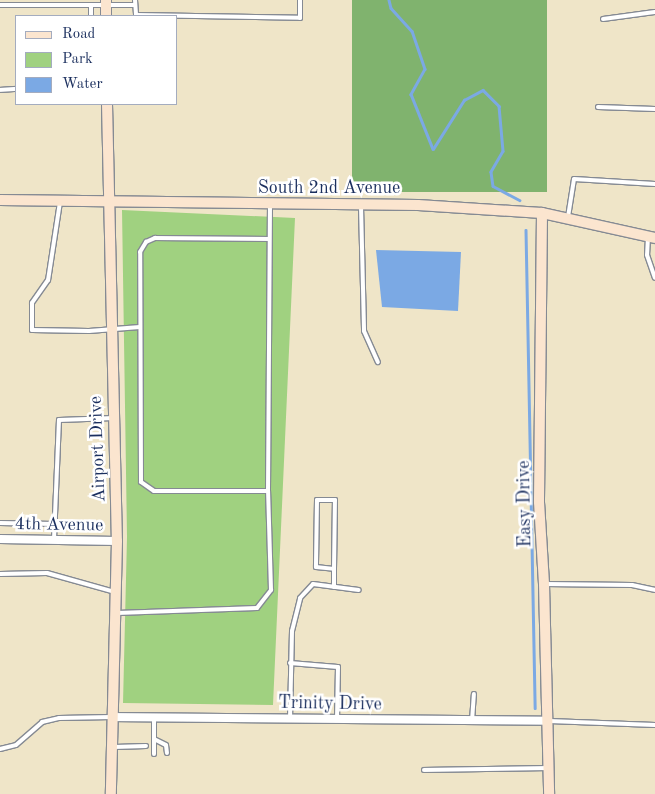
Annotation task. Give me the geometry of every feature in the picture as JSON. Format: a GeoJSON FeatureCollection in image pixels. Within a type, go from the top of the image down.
{"type":"FeatureCollection","features":[{"type":"Feature","properties":{"kind":"street","name":"Airport Drive"},"geometry":{"type":"LineString","coordinates":[[107,105],[107,202],[117,541],[111,794]]}},
{"type":"Feature","properties":{"kind":"street","name":"South 2nd Avenue"},"geometry":{"type":"LineString","coordinates":[[0,200],[418,204],[542,213],[652,237]]}},
{"type":"Feature","properties":{"kind":"street","name":"Easy Drive"},"geometry":{"type":"LineString","coordinates":[[542,213],[539,502],[544,584],[548,794]]}},
{"type":"Feature","properties":{"kind":"street","name":"4th Avenue"},"geometry":{"type":"LineString","coordinates":[[0,539],[117,541]]}},
{"type":"Feature","properties":{"kind":"street","name":"Trinity Drive"},"geometry":{"type":"LineString","coordinates":[[112,717],[547,721]]}},
{"type":"Feature","properties":{"kind":"lane"},"geometry":{"type":"LineString","coordinates":[[178,16],[300,18],[300,0]]}},
{"type":"Feature","properties":{"kind":"lane"},"geometry":{"type":"LineString","coordinates":[[0,4],[34,2],[91,5],[135,3]]}},
{"type":"Feature","properties":{"kind":"lane"},"geometry":{"type":"LineString","coordinates":[[91,5],[91,15]]}},
{"type":"Feature","properties":{"kind":"lane"},"geometry":{"type":"LineString","coordinates":[[603,18],[655,12]]}},
{"type":"Feature","properties":{"kind":"lane"},"geometry":{"type":"LineString","coordinates":[[0,90],[15,89]]}},
{"type":"Feature","properties":{"kind":"lane"},"geometry":{"type":"LineString","coordinates":[[598,107],[655,109]]}},
{"type":"Feature","properties":{"kind":"lane"},"geometry":{"type":"LineString","coordinates":[[568,218],[574,179],[655,184]]}},
{"type":"Feature","properties":{"kind":"lane"},"geometry":{"type":"LineString","coordinates":[[60,202],[48,280],[32,303],[32,330],[110,330],[140,327]]}},
{"type":"Feature","properties":{"kind":"lane"},"geometry":{"type":"LineString","coordinates":[[115,613],[257,608],[271,590],[268,491],[270,204]]}},
{"type":"Feature","properties":{"kind":"lane"},"geometry":{"type":"LineString","coordinates":[[361,204],[364,331],[378,362]]}},
{"type":"Feature","properties":{"kind":"lane"},"geometry":{"type":"LineString","coordinates":[[652,237],[647,255],[655,278]]}},
{"type":"Feature","properties":{"kind":"lane"},"geometry":{"type":"LineString","coordinates":[[268,491],[154,491],[141,482],[140,252],[146,242],[155,238],[269,239]]}},
{"type":"Feature","properties":{"kind":"lane"},"geometry":{"type":"LineString","coordinates":[[54,539],[58,420],[114,418]]}},
{"type":"Feature","properties":{"kind":"lane"},"geometry":{"type":"LineString","coordinates":[[334,569],[316,567],[317,500],[335,500],[334,587]]}},
{"type":"Feature","properties":{"kind":"lane"},"geometry":{"type":"LineString","coordinates":[[0,524],[54,524]]}},
{"type":"Feature","properties":{"kind":"lane"},"geometry":{"type":"LineString","coordinates":[[0,574],[47,573],[116,592]]}},
{"type":"Feature","properties":{"kind":"lane"},"geometry":{"type":"LineString","coordinates":[[290,719],[292,631],[300,598],[313,584],[359,590]]}},
{"type":"Feature","properties":{"kind":"lane"},"geometry":{"type":"LineString","coordinates":[[544,584],[632,585],[655,590]]}},
{"type":"Feature","properties":{"kind":"lane"},"geometry":{"type":"LineString","coordinates":[[290,663],[338,667],[337,720]]}},
{"type":"Feature","properties":{"kind":"lane"},"geometry":{"type":"LineString","coordinates":[[472,721],[474,694]]}},
{"type":"Feature","properties":{"kind":"lane"},"geometry":{"type":"LineString","coordinates":[[0,749],[16,745],[42,722],[59,718],[112,717]]}},
{"type":"Feature","properties":{"kind":"lane"},"geometry":{"type":"LineString","coordinates":[[154,717],[154,754]]}},
{"type":"Feature","properties":{"kind":"lane"},"geometry":{"type":"LineString","coordinates":[[547,721],[655,724]]}},
{"type":"Feature","properties":{"kind":"lane"},"geometry":{"type":"LineString","coordinates":[[154,739],[166,745],[167,753]]}},
{"type":"Feature","properties":{"kind":"lane"},"geometry":{"type":"LineString","coordinates":[[112,747],[146,746]]}},
{"type":"Feature","properties":{"kind":"lane"},"geometry":{"type":"LineString","coordinates":[[424,770],[548,768]]}},
{"type":"Feature","properties":{"kind":"green space"},"geometry":{"type":"Polygon","coordinates":[[[352,0],[547,0],[547,192],[352,192],[352,0]]]}},
{"type":"Feature","properties":{"kind":"green space"},"geometry":{"type":"Polygon","coordinates":[[[122,210],[295,218],[273,705],[123,703],[127,537],[122,210]]]}},
{"type":"Feature","properties":{"kind":"water"},"geometry":{"type":"Polygon","coordinates":[[[376,250],[461,252],[458,311],[382,307],[376,250]]]}},
{"type":"Feature","properties":{"kind":"waterway"},"geometry":{"type":"LineString","coordinates":[[389,0],[391,8],[412,31],[425,69],[411,94],[433,149],[464,100],[483,90],[499,106],[503,151],[491,172],[493,186],[519,200]]}},
{"type":"Feature","properties":{"kind":"waterway"},"geometry":{"type":"LineString","coordinates":[[526,230],[535,708]]}}]}
